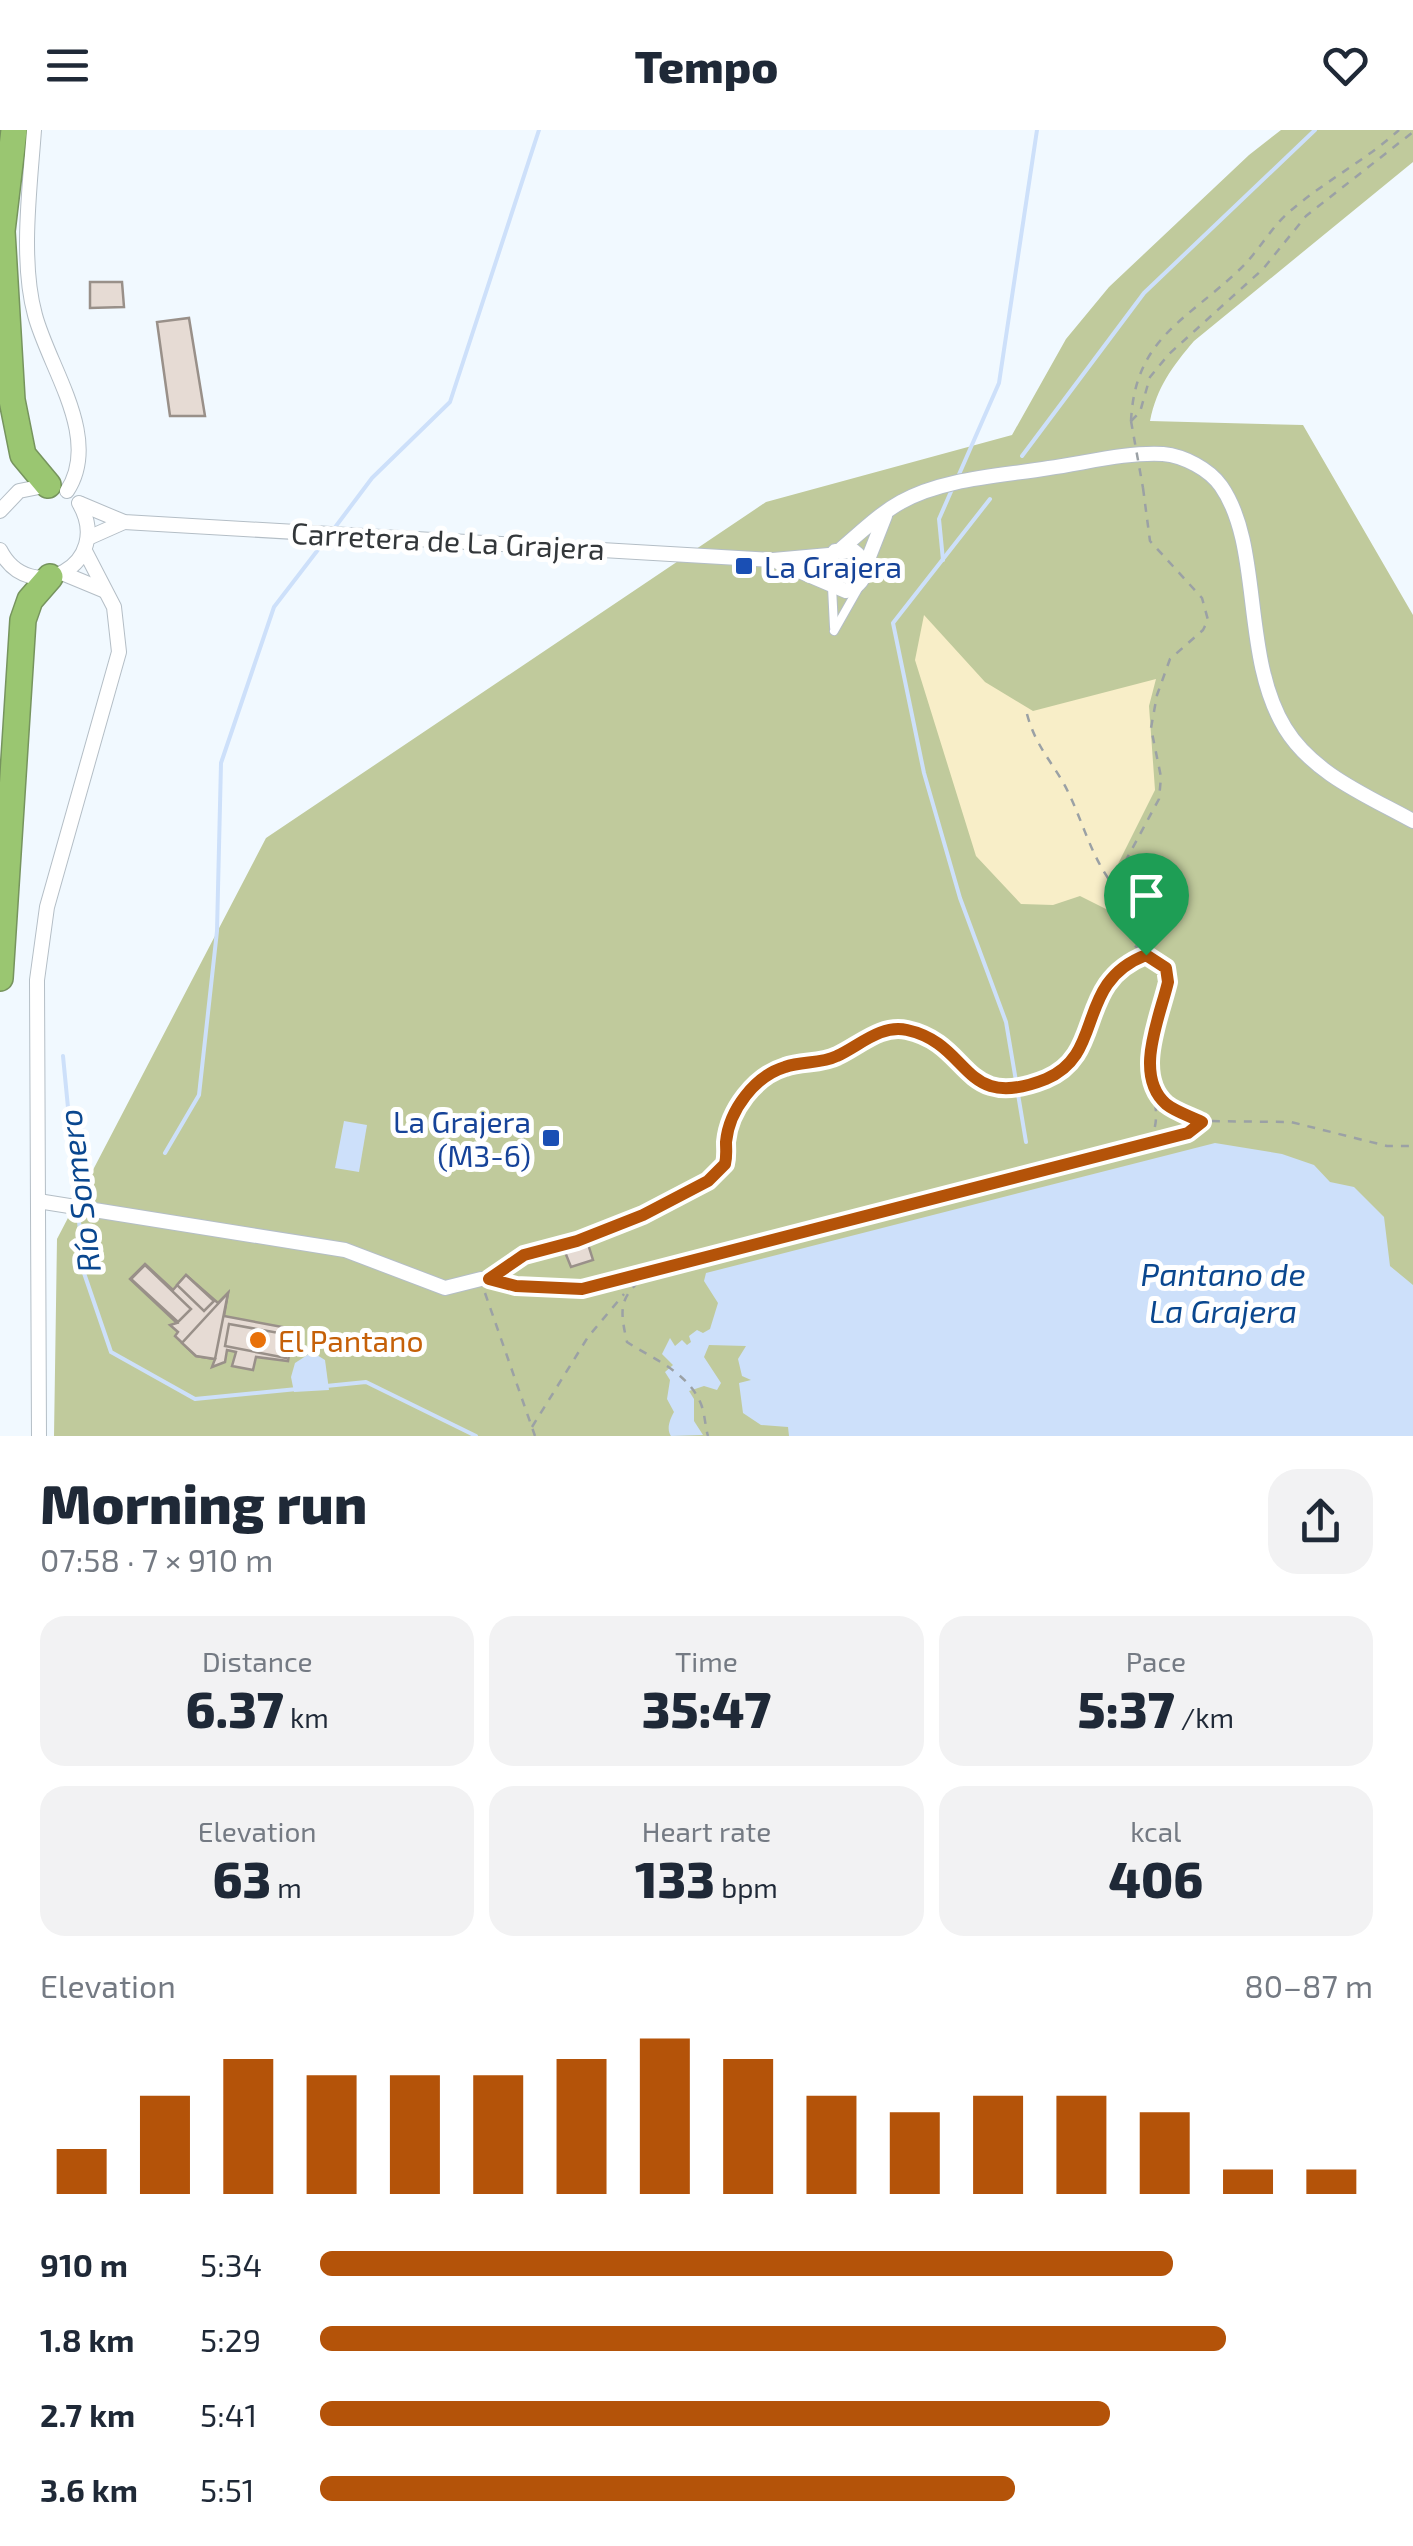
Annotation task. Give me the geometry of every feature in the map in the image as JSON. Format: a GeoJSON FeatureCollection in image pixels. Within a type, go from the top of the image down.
{"type":"FeatureCollection","features":[{"type":"Feature","properties":{"kind":"highway"},"geometry":{"type":"LineString","coordinates":[[14,130],[2,230],[2,289],[12,400],[23,456],[57,488]]}},
{"type":"Feature","properties":{"kind":"highway"},"geometry":{"type":"LineString","coordinates":[[0,978],[23,620],[30,600],[56,575]]}},
{"type":"Feature","properties":{"kind":"street"},"geometry":{"type":"LineString","coordinates":[[34,130],[31,291],[35,315],[72,412],[78,466],[57,488]]}},
{"type":"Feature","properties":{"kind":"street"},"geometry":{"type":"LineString","coordinates":[[887,512],[861,583],[846,591],[829,584],[823,568],[835,552],[887,512],[918,493],[1109,459],[1164,454],[1200,468],[1222,487],[1240,533],[1263,676],[1286,729],[1316,764],[1413,821]]}},
{"type":"Feature","properties":{"kind":"street"},"geometry":{"type":"LineString","coordinates":[[0,511],[19,491],[57,488],[80,504],[86,545],[114,607],[119,652],[47,906],[37,980],[40,1436]]}},
{"type":"Feature","properties":{"kind":"street","name":"Carretera de La Grajera"},"geometry":{"type":"LineString","coordinates":[[80,504],[124,522],[773,560],[835,552]]}},
{"type":"Feature","properties":{"kind":"street","name":"Carretera de La Grajera"},"geometry":{"type":"LineString","coordinates":[[86,545],[124,522]]}},
{"type":"Feature","properties":{"kind":"street"},"geometry":{"type":"LineString","coordinates":[[56,575],[86,545]]}},
{"type":"Feature","properties":{"kind":"street"},"geometry":{"type":"LineString","coordinates":[[0,550],[12,567],[23,574],[56,575],[104,590]]}},
{"type":"Feature","properties":{"kind":"street"},"geometry":{"type":"LineString","coordinates":[[835,552],[860,555],[866,567]]}},
{"type":"Feature","properties":{"kind":"street","name":"Carretera de La Grajera"},"geometry":{"type":"LineString","coordinates":[[773,560],[829,584]]}},
{"type":"Feature","properties":{"kind":"street"},"geometry":{"type":"LineString","coordinates":[[38,1201],[345,1250],[444,1288],[485,1279]]}},
{"type":"Feature","properties":{"kind":"lane"},"geometry":{"type":"LineString","coordinates":[[829,584],[834,631],[861,583]]}},
{"type":"Feature","properties":{"kind":"path"},"geometry":{"type":"LineString","coordinates":[[1149,1143],[1156,1127],[1156,1092],[1150,1062],[1168,982],[1166,968],[1134,946],[1122,920],[1118,891],[1125,862],[1160,799],[1161,776],[1151,728],[1157,695],[1170,658],[1203,630],[1208,620],[1202,598],[1150,541],[1131,421],[1132,389],[1141,366],[1168,331],[1241,269],[1284,216],[1399,130]]}},
{"type":"Feature","properties":{"kind":"path"},"geometry":{"type":"LineString","coordinates":[[1131,421],[1140,412],[1150,377],[1168,354],[1264,268],[1306,216],[1413,132]]}},
{"type":"Feature","properties":{"kind":"path"},"geometry":{"type":"LineString","coordinates":[[1027,714],[1035,742],[1063,783],[1100,871],[1118,891]]}},
{"type":"Feature","properties":{"kind":"path"},"geometry":{"type":"LineString","coordinates":[[485,1279],[524,1255],[577,1241],[630,1220],[708,1181],[725,1164],[726,1142],[737,1110],[767,1074],[786,1066],[836,1057],[884,1030],[911,1031],[934,1040],[980,1084],[1016,1088],[1060,1073],[1081,1051],[1087,1026],[1112,974],[1146,955]]}},
{"type":"Feature","properties":{"kind":"path"},"geometry":{"type":"LineString","coordinates":[[1156,1092],[1171,1108],[1202,1122],[1291,1122],[1356,1140],[1413,1146]]}},
{"type":"Feature","properties":{"kind":"path"},"geometry":{"type":"LineString","coordinates":[[485,1279],[516,1286],[582,1289],[1188,1133],[1202,1122]]}},
{"type":"Feature","properties":{"kind":"path"},"geometry":{"type":"LineString","coordinates":[[531,1428],[588,1337],[625,1293],[651,1270]]}},
{"type":"Feature","properties":{"kind":"path"},"geometry":{"type":"LineString","coordinates":[[485,1279],[535,1436]]}},
{"type":"Feature","properties":{"kind":"path"},"geometry":{"type":"LineString","coordinates":[[625,1293],[620,1316],[627,1342],[668,1366],[693,1391],[702,1405],[708,1436]]}},
{"type":"Feature","properties":{"kind":"green space"},"geometry":{"type":"Polygon","coordinates":[[[1281,130],[1413,130],[1413,162],[1194,341],[1166,378],[1150,421],[1303,425],[1413,615],[1413,1436],[54,1436],[57,1239],[266,838],[766,502],[1012,435],[1066,339],[1109,287],[1249,155],[1281,130]]]}},
{"type":"Feature","properties":{"kind":"sand"},"geometry":{"type":"Polygon","coordinates":[[[924,615],[985,682],[1033,711],[1156,679],[1149,706],[1155,790],[1113,874],[1114,913],[1080,896],[1053,905],[1021,904],[976,856],[915,660],[924,615]]]}},
{"type":"Feature","properties":{"kind":"water"},"geometry":{"type":"Polygon","coordinates":[[[344,1121],[367,1125],[359,1172],[335,1168],[344,1121]]]}},
{"type":"Feature","properties":{"kind":"water","name":"Pantano de La Grajera"},"geometry":{"type":"Polygon","coordinates":[[[1215,1143],[1282,1154],[1314,1165],[1330,1182],[1354,1187],[1384,1217],[1390,1266],[1413,1285],[1413,1436],[789,1436],[788,1427],[761,1425],[743,1413],[739,1383],[751,1380],[742,1376],[738,1359],[746,1346],[709,1345],[704,1357],[721,1383],[717,1390],[704,1386],[689,1391],[694,1399],[694,1421],[703,1435],[671,1436],[669,1427],[674,1412],[667,1399],[670,1380],[665,1372],[673,1365],[662,1354],[670,1338],[675,1346],[682,1340],[687,1345],[691,1342],[689,1336],[697,1330],[703,1333],[710,1329],[718,1303],[704,1281],[706,1273],[1215,1143]]]}},
{"type":"Feature","properties":{"kind":"water"},"geometry":{"type":"Polygon","coordinates":[[[312,1352],[325,1360],[329,1390],[294,1392],[291,1377],[295,1363],[312,1352]]]}},
{"type":"Feature","properties":{"kind":"building"},"geometry":{"type":"Polygon","coordinates":[[[90,282],[122,282],[124,307],[90,308],[90,282]]]}},
{"type":"Feature","properties":{"kind":"building"},"geometry":{"type":"Polygon","coordinates":[[[189,318],[205,416],[170,416],[157,322],[189,318]]]}},
{"type":"Feature","properties":{"kind":"building"},"geometry":{"type":"Polygon","coordinates":[[[588,1244],[593,1260],[571,1267],[565,1252],[588,1244]]]}},
{"type":"Feature","properties":{"kind":"building"},"geometry":{"type":"Polygon","coordinates":[[[145,1264],[173,1290],[186,1275],[218,1303],[228,1293],[224,1316],[293,1329],[288,1361],[256,1357],[253,1370],[232,1366],[236,1352],[227,1350],[225,1362],[212,1367],[215,1359],[196,1356],[175,1336],[178,1332],[170,1325],[177,1323],[130,1279],[145,1264]]]}},
{"type":"Feature","properties":{"kind":"building"},"geometry":{"type":"Polygon","coordinates":[[[145,1265],[191,1309],[178,1322],[131,1279],[145,1265]]]}},
{"type":"Feature","properties":{"kind":"building"},"geometry":{"type":"Polygon","coordinates":[[[186,1275],[214,1301],[204,1311],[177,1285],[186,1275]]]}},
{"type":"Feature","properties":{"kind":"building"},"geometry":{"type":"Polygon","coordinates":[[[228,1293],[215,1359],[196,1356],[182,1343],[228,1293]]]}},
{"type":"Feature","properties":{"kind":"building","name":"El Pantano"},"geometry":{"type":"Polygon","coordinates":[[[229,1324],[290,1335],[286,1358],[225,1346],[229,1324]]]}},
{"type":"Feature","properties":{"kind":"waterway"},"geometry":{"type":"LineString","coordinates":[[333,530],[372,478],[450,402],[539,130]]}},
{"type":"Feature","properties":{"kind":"waterway"},"geometry":{"type":"LineString","coordinates":[[957,479],[999,383],[1037,130]]}},
{"type":"Feature","properties":{"kind":"waterway"},"geometry":{"type":"LineString","coordinates":[[1022,456],[1144,293],[1315,130]]}},
{"type":"Feature","properties":{"kind":"waterway"},"geometry":{"type":"LineString","coordinates":[[943,560],[939,519],[953,487]]}},
{"type":"Feature","properties":{"kind":"waterway"},"geometry":{"type":"LineString","coordinates":[[990,499],[893,623],[924,773],[960,898],[1006,1022],[1016,1081]]}},
{"type":"Feature","properties":{"kind":"waterway"},"geometry":{"type":"LineString","coordinates":[[165,1153],[199,1095],[217,931],[221,763],[274,607],[327,538]]}},
{"type":"Feature","properties":{"kind":"waterway","name":"Río Somero"},"geometry":{"type":"LineString","coordinates":[[63,1056],[84,1273],[111,1352],[195,1399],[297,1389]]}},
{"type":"Feature","properties":{"kind":"waterway"},"geometry":{"type":"LineString","coordinates":[[1018,1094],[1026,1142]]}},
{"type":"Feature","properties":{"kind":"waterway","name":"Río Somero"},"geometry":{"type":"LineString","coordinates":[[326,1386],[366,1382],[476,1436]]}},
{"type":"Feature","properties":{"kind":"place","name":"La Grajera"},"geometry":{"type":"Point","coordinates":[744,566]}},
{"type":"Feature","properties":{"kind":"place","name":"La Grajera (M3-6)"},"geometry":{"type":"Point","coordinates":[551,1138]}},
{"type":"Feature","properties":{"kind":"place","name":"El Pantano"},"geometry":{"type":"Point","coordinates":[258,1340]}},
{"type":"Feature","properties":{"kind":"route"},"geometry":{"type":"LineString","coordinates":[[1146,955],[1166,968],[1168,982],[1150,1076],[1154,1088],[1171,1108],[1202,1122],[1188,1133],[582,1289],[516,1286],[489,1279],[524,1255],[605,1231],[708,1181],[725,1164],[726,1142],[737,1110],[767,1074],[786,1066],[836,1057],[884,1030],[911,1031],[934,1040],[980,1084],[1002,1090],[1029,1086],[1060,1073],[1081,1051],[1087,1026],[1112,974],[1130,960],[1146,955]]}}]}
